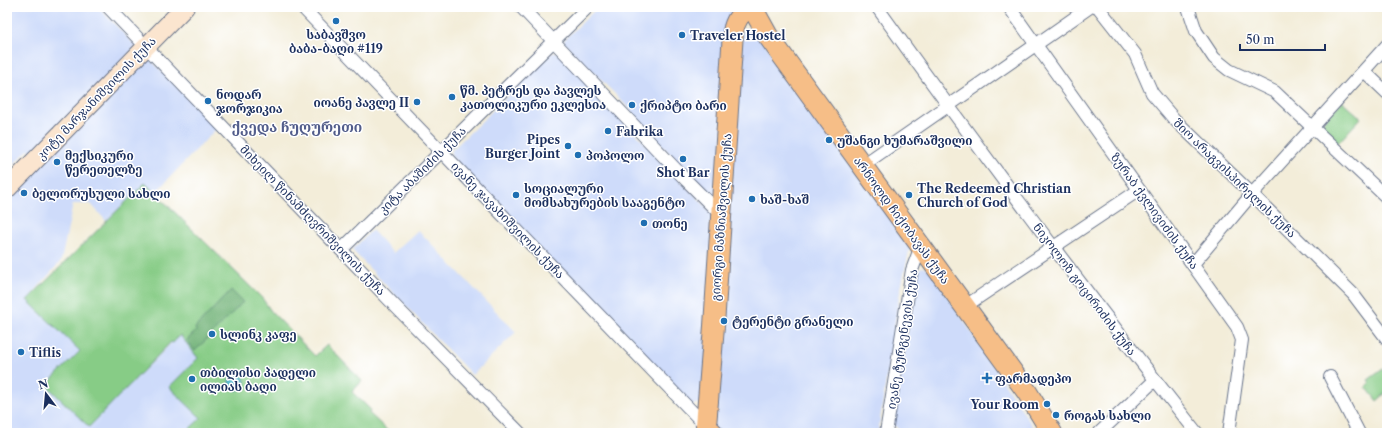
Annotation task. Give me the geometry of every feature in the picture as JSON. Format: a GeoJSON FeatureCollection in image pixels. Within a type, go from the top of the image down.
{"type":"FeatureCollection","features":[{"type":"Feature","properties":{"kind":"main road","name":"კოტე მარჯანიშვილის ქუჩა"},"geometry":{"type":"LineString","coordinates":[[7,188],[185,7]]}},
{"type":"Feature","properties":{"kind":"main road","name":"არნოლდ ჩიქობავას ქუჩა"},"geometry":{"type":"LineString","coordinates":[[745,10],[748,17],[762,26],[863,165],[964,307],[1027,392],[1052,433]]}},
{"type":"Feature","properties":{"kind":"main road","name":"გიორგი მაზნიაშვილის ქუჩა"},"geometry":{"type":"LineString","coordinates":[[708,431],[733,32],[736,21],[745,10]]}},
{"type":"Feature","properties":{"kind":"street","name":"მიხეილ წინამძღვრიშვილის ქუჩა"},"geometry":{"type":"LineString","coordinates":[[108,7],[341,250],[520,433]]}},
{"type":"Feature","properties":{"kind":"street","name":"ივანე ჯავახიშვილის ქუჩა"},"geometry":{"type":"LineString","coordinates":[[302,7],[708,431]]}},
{"type":"Feature","properties":{"kind":"street"},"geometry":{"type":"LineString","coordinates":[[521,7],[722,216]]}},
{"type":"Feature","properties":{"kind":"street","name":"კიტა აბაშიძის ქუჩა"},"geometry":{"type":"LineString","coordinates":[[341,250],[588,7]]}},
{"type":"Feature","properties":{"kind":"street","name":"ნიკოლოზ გოცირიძის ქუჩა"},"geometry":{"type":"LineString","coordinates":[[877,7],[948,106],[1054,248],[1197,433]]}},
{"type":"Feature","properties":{"kind":"street","name":"ზურაბ ქვლივიძის ქუჩა"},"geometry":{"type":"LineString","coordinates":[[1009,7],[1237,327],[1242,340],[1229,433]]}},
{"type":"Feature","properties":{"kind":"street"},"geometry":{"type":"LineString","coordinates":[[863,165],[1090,7]]}},
{"type":"Feature","properties":{"kind":"street","name":"შიო არაგვისპირელის ქუჩა"},"geometry":{"type":"LineString","coordinates":[[1098,7],[1135,54],[1152,94],[1174,119],[1353,294],[1386,337]]}},
{"type":"Feature","properties":{"kind":"street"},"geometry":{"type":"LineString","coordinates":[[1188,7],[1196,30],[1214,58],[1229,70],[1275,92],[1386,196],[1387,195]]}},
{"type":"Feature","properties":{"kind":"street"},"geometry":{"type":"LineString","coordinates":[[1193,264],[1252,194],[1387,45]]}},
{"type":"Feature","properties":{"kind":"street"},"geometry":{"type":"LineString","coordinates":[[1364,71],[1387,93]]}},
{"type":"Feature","properties":{"kind":"street"},"geometry":{"type":"LineString","coordinates":[[964,307],[1139,190]]}},
{"type":"Feature","properties":{"kind":"street","name":"ივანე ტურგენევის ქუჩა"},"geometry":{"type":"LineString","coordinates":[[886,433],[912,270],[921,246]]}},
{"type":"Feature","properties":{"kind":"street"},"geometry":{"type":"LineString","coordinates":[[1330,377],[1359,433]]}},
{"type":"Feature","properties":{"kind":"street"},"geometry":{"type":"LineString","coordinates":[[1100,433],[1155,380]]}},
{"type":"Feature","properties":{"kind":"shaded area"},"geometry":{"type":"Polygon","coordinates":[[[7,7],[98,7],[136,46],[39,151],[28,150],[7,171],[7,7]]]}},
{"type":"Feature","properties":{"kind":"shaded area"},"geometry":{"type":"Polygon","coordinates":[[[598,7],[732,7],[718,199],[712,200],[618,97],[564,43],[564,40],[598,7]]]}},
{"type":"Feature","properties":{"kind":"shaded area"},"geometry":{"type":"Polygon","coordinates":[[[743,28],[749,28],[756,31],[910,246],[899,297],[878,433],[719,433],[713,427],[743,28]]]}},
{"type":"Feature","properties":{"kind":"shaded area"},"geometry":{"type":"Polygon","coordinates":[[[552,53],[558,53],[718,219],[703,402],[689,406],[451,156],[452,150],[552,53]]]}},
{"type":"Feature","properties":{"kind":"shaded area"},"geometry":{"type":"Polygon","coordinates":[[[147,56],[217,128],[155,193],[145,183],[106,221],[91,204],[73,204],[61,261],[27,300],[80,351],[47,385],[89,427],[172,342],[173,343],[181,335],[198,357],[201,418],[185,433],[7,433],[7,199],[143,57],[147,56]]]}},
{"type":"Feature","properties":{"kind":"shaded area"},"geometry":{"type":"Polygon","coordinates":[[[372,230],[393,253],[418,230],[516,332],[472,375],[352,250],[372,230]]]}},
{"type":"Feature","properties":{"kind":"shaded area"},"geometry":{"type":"Polygon","coordinates":[[[922,267],[930,269],[1035,430],[1032,433],[904,433],[892,424],[918,269],[922,267]]]}},
{"type":"Feature","properties":{"kind":"green space"},"geometry":{"type":"Polygon","coordinates":[[[1342,101],[1361,118],[1338,143],[1319,126],[1342,101]]]}},
{"type":"Feature","properties":{"kind":"green space"},"geometry":{"type":"Polygon","coordinates":[[[145,183],[262,298],[271,311],[315,356],[327,345],[362,381],[352,392],[371,410],[369,413],[390,433],[185,433],[201,418],[169,387],[198,358],[180,335],[173,343],[171,342],[89,427],[46,385],[80,351],[27,300],[145,183]]]}},
{"type":"Feature","properties":{"kind":"green space"},"geometry":{"type":"Polygon","coordinates":[[[231,290],[243,302],[195,351],[187,340],[196,331],[195,328],[231,290]]]}},
{"type":"Feature","properties":{"kind":"green space"},"geometry":{"type":"Polygon","coordinates":[[[1387,366],[1387,392],[1377,401],[1366,387],[1370,383],[1368,380],[1387,366]]]}},
{"type":"Feature","properties":{"kind":"water"},"geometry":{"type":"Polygon","coordinates":[[[237,374],[243,376],[245,382],[243,388],[237,390],[231,388],[229,382],[231,376],[237,374]]]}},
{"type":"Feature","properties":{"kind":"place","name":"საბავშვო ბაბა-ბაღი #119"},"geometry":{"type":"Point","coordinates":[336,21]}},
{"type":"Feature","properties":{"kind":"place","name":"Traveler Hostel"},"geometry":{"type":"Point","coordinates":[682,35]}},
{"type":"Feature","properties":{"kind":"place","name":"წმ. პეტრეს და პავლეს კათოლიკური ეკლესია"},"geometry":{"type":"Point","coordinates":[452,97]}},
{"type":"Feature","properties":{"kind":"place","name":"ნოდარ ჯორჯიკია"},"geometry":{"type":"Point","coordinates":[208,101]}},
{"type":"Feature","properties":{"kind":"place","name":"იოანე პავლე II"},"geometry":{"type":"Point","coordinates":[417,102]}},
{"type":"Feature","properties":{"kind":"place","name":"ქრიპტო ბარი"},"geometry":{"type":"Point","coordinates":[632,105]}},
{"type":"Feature","properties":{"kind":"place","name":"Fabrika"},"geometry":{"type":"Point","coordinates":[608,131]}},
{"type":"Feature","properties":{"kind":"place","name":"უშანგი ხუმარაშვილი"},"geometry":{"type":"Point","coordinates":[829,140]}},
{"type":"Feature","properties":{"kind":"place","name":"Pipes Burger Joint"},"geometry":{"type":"Point","coordinates":[568,146]}},
{"type":"Feature","properties":{"kind":"place","name":"პოპოლო"},"geometry":{"type":"Point","coordinates":[578,155]}},
{"type":"Feature","properties":{"kind":"place","name":"Shot Bar"},"geometry":{"type":"Point","coordinates":[683,159]}},
{"type":"Feature","properties":{"kind":"place","name":"მექსიკური წერეთელზე"},"geometry":{"type":"Point","coordinates":[57,162]}},
{"type":"Feature","properties":{"kind":"place","name":"ბელორუსული სახლი"},"geometry":{"type":"Point","coordinates":[24,193]}},
{"type":"Feature","properties":{"kind":"place","name":"სოციალური მომსახურების სააგენტო"},"geometry":{"type":"Point","coordinates":[516,195]}},
{"type":"Feature","properties":{"kind":"place","name":"The Redeemed Christian Church of God"},"geometry":{"type":"Point","coordinates":[909,195]}},
{"type":"Feature","properties":{"kind":"place","name":"ხაშ-ხაშ"},"geometry":{"type":"Point","coordinates":[752,199]}},
{"type":"Feature","properties":{"kind":"place","name":"თონე"},"geometry":{"type":"Point","coordinates":[644,223]}},
{"type":"Feature","properties":{"kind":"place","name":"ტერენტი გრანელი"},"geometry":{"type":"Point","coordinates":[724,321]}},
{"type":"Feature","properties":{"kind":"place","name":"სლინკ კაფე"},"geometry":{"type":"Point","coordinates":[212,334]}},
{"type":"Feature","properties":{"kind":"place","name":"Tiflis"},"geometry":{"type":"Point","coordinates":[21,352]}},
{"type":"Feature","properties":{"kind":"place","name":"ფარმადეპო"},"geometry":{"type":"Point","coordinates":[987,378]}},
{"type":"Feature","properties":{"kind":"place","name":"თბილისი პადელი ილიას ბაღი"},"geometry":{"type":"Point","coordinates":[192,379]}},
{"type":"Feature","properties":{"kind":"place","name":"Your Room"},"geometry":{"type":"Point","coordinates":[1047,404]}},
{"type":"Feature","properties":{"kind":"place","name":"როგას სახლი"},"geometry":{"type":"Point","coordinates":[1056,415]}},
{"type":"Feature","properties":{"kind":"district","name":"ქვედა ჩუღურეთი"},"geometry":{"type":"Point","coordinates":[297,127]}}]}
